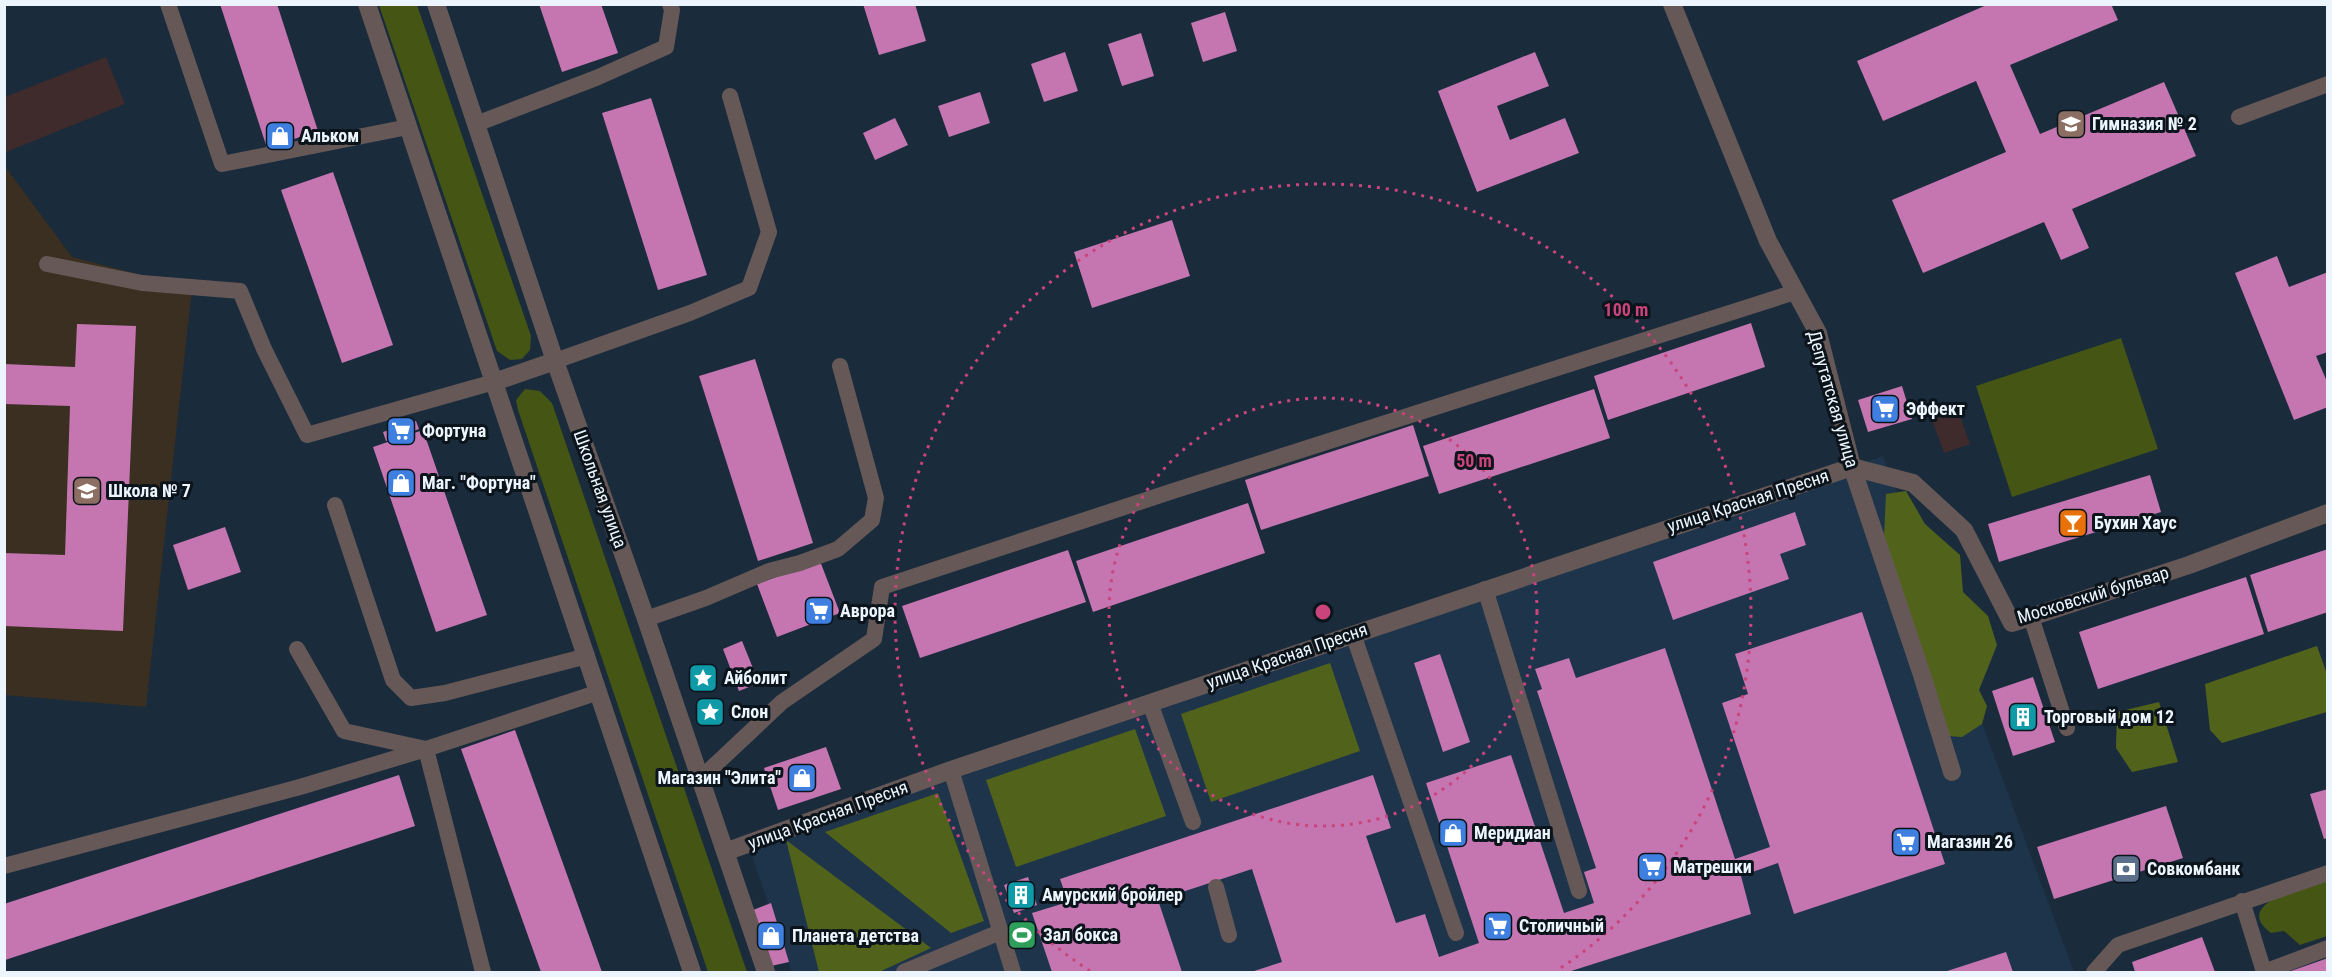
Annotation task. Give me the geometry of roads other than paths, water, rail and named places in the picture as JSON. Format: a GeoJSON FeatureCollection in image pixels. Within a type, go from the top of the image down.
{"type":"FeatureCollection","features":[{"type":"Feature","properties":{"kind":"street"},"geometry":{"type":"LineString","coordinates":[[367,4],[692,972]]}},
{"type":"Feature","properties":{"kind":"street","name":"Школьная улица"},"geometry":{"type":"LineString","coordinates":[[436,4],[555,361],[766,972]]}},
{"type":"Feature","properties":{"kind":"street","name":"Депутатская улица"},"geometry":{"type":"LineString","coordinates":[[1672,4],[1768,241],[1818,333],[1851,467],[1922,675],[1952,772]]}},
{"type":"Feature","properties":{"kind":"street"},"geometry":{"type":"LineString","coordinates":[[494,382],[555,361]]}},
{"type":"Feature","properties":{"kind":"street","name":"улица Красная Пресня"},"geometry":{"type":"LineString","coordinates":[[725,852],[951,770],[1851,467]]}},
{"type":"Feature","properties":{"kind":"street","name":"Московский бульвар"},"geometry":{"type":"LineString","coordinates":[[1851,467],[1913,483],[1964,530],[2012,623],[2188,565],[2328,513]]}},
{"type":"Feature","properties":{"kind":"lane"},"geometry":{"type":"LineString","coordinates":[[168,4],[222,164],[408,127]]}},
{"type":"Feature","properties":{"kind":"lane"},"geometry":{"type":"LineString","coordinates":[[476,124],[596,78],[666,47],[672,10],[670,4]]}},
{"type":"Feature","properties":{"kind":"lane"},"geometry":{"type":"LineString","coordinates":[[2239,117],[2328,84]]}},
{"type":"Feature","properties":{"kind":"lane"},"geometry":{"type":"LineString","coordinates":[[555,361],[690,313],[749,288],[769,232],[730,96]]}},
{"type":"Feature","properties":{"kind":"lane"},"geometry":{"type":"LineString","coordinates":[[47,264],[142,283],[240,291],[264,349],[308,435],[494,382]]}},
{"type":"Feature","properties":{"kind":"lane"},"geometry":{"type":"LineString","coordinates":[[700,779],[782,702],[874,639],[882,587],[1170,492],[1795,292]]}},
{"type":"Feature","properties":{"kind":"lane"},"geometry":{"type":"LineString","coordinates":[[646,619],[706,598],[769,571],[838,549],[872,520],[876,498],[840,366]]}},
{"type":"Feature","properties":{"kind":"lane"},"geometry":{"type":"LineString","coordinates":[[335,505],[393,680],[411,698],[445,693],[587,656]]}},
{"type":"Feature","properties":{"kind":"lane"},"geometry":{"type":"LineString","coordinates":[[1485,589],[1579,891]]}},
{"type":"Feature","properties":{"kind":"lane"},"geometry":{"type":"LineString","coordinates":[[2031,617],[2067,728]]}},
{"type":"Feature","properties":{"kind":"lane"},"geometry":{"type":"LineString","coordinates":[[1353,634],[1456,933]]}},
{"type":"Feature","properties":{"kind":"lane"},"geometry":{"type":"LineString","coordinates":[[297,649],[344,731],[426,749]]}},
{"type":"Feature","properties":{"kind":"lane"},"geometry":{"type":"LineString","coordinates":[[4,866],[300,787],[426,749],[599,692]]}},
{"type":"Feature","properties":{"kind":"lane"},"geometry":{"type":"LineString","coordinates":[[1150,703],[1193,822]]}},
{"type":"Feature","properties":{"kind":"lane"},"geometry":{"type":"LineString","coordinates":[[426,749],[483,972]]}},
{"type":"Feature","properties":{"kind":"lane"},"geometry":{"type":"LineString","coordinates":[[951,770],[1012,972]]}},
{"type":"Feature","properties":{"kind":"lane"},"geometry":{"type":"LineString","coordinates":[[2094,972],[2118,945],[2328,873]]}},
{"type":"Feature","properties":{"kind":"lane"},"geometry":{"type":"LineString","coordinates":[[1216,887],[1229,935]]}},
{"type":"Feature","properties":{"kind":"lane"},"geometry":{"type":"LineString","coordinates":[[2242,901],[2264,972],[2328,948]]}},
{"type":"Feature","properties":{"kind":"lane"},"geometry":{"type":"LineString","coordinates":[[904,972],[1000,932]]}},
{"type":"Feature","properties":{"kind":"place","name":"Гимназия № 2"},"geometry":{"type":"Point","coordinates":[2071,124]}},
{"type":"Feature","properties":{"kind":"place","name":"Альком"},"geometry":{"type":"Point","coordinates":[280,136]}},
{"type":"Feature","properties":{"kind":"place","name":"Эффект"},"geometry":{"type":"Point","coordinates":[1885,409]}},
{"type":"Feature","properties":{"kind":"place","name":"Фортуна"},"geometry":{"type":"Point","coordinates":[401,431]}},
{"type":"Feature","properties":{"kind":"place","name":"Маг. \"Фортуна\""},"geometry":{"type":"Point","coordinates":[401,483]}},
{"type":"Feature","properties":{"kind":"place","name":"Школа № 7"},"geometry":{"type":"Point","coordinates":[87,491]}},
{"type":"Feature","properties":{"kind":"place","name":"Бухин Хаус"},"geometry":{"type":"Point","coordinates":[2073,523]}},
{"type":"Feature","properties":{"kind":"place","name":"Аврора"},"geometry":{"type":"Point","coordinates":[819,611]}},
{"type":"Feature","properties":{"kind":"place","name":"Айболит"},"geometry":{"type":"Point","coordinates":[703,678]}},
{"type":"Feature","properties":{"kind":"place","name":"Слон"},"geometry":{"type":"Point","coordinates":[710,712]}},
{"type":"Feature","properties":{"kind":"place","name":"Торговый дом 12"},"geometry":{"type":"Point","coordinates":[2023,717]}},
{"type":"Feature","properties":{"kind":"place","name":"Магазин \"Элита\""},"geometry":{"type":"Point","coordinates":[802,778]}},
{"type":"Feature","properties":{"kind":"place","name":"Меридиан"},"geometry":{"type":"Point","coordinates":[1453,833]}},
{"type":"Feature","properties":{"kind":"place","name":"Магазин 26"},"geometry":{"type":"Point","coordinates":[1906,842]}},
{"type":"Feature","properties":{"kind":"place","name":"Матрешки"},"geometry":{"type":"Point","coordinates":[1652,867]}},
{"type":"Feature","properties":{"kind":"place","name":"Совкомбанк"},"geometry":{"type":"Point","coordinates":[2126,869]}},
{"type":"Feature","properties":{"kind":"place","name":"Амурский бройлер"},"geometry":{"type":"Point","coordinates":[1021,895]}},
{"type":"Feature","properties":{"kind":"place","name":"Столичный"},"geometry":{"type":"Point","coordinates":[1498,926]}},
{"type":"Feature","properties":{"kind":"place","name":"Зал бокса"},"geometry":{"type":"Point","coordinates":[1022,935]}},
{"type":"Feature","properties":{"kind":"place","name":"Планета детства"},"geometry":{"type":"Point","coordinates":[771,936]}}]}
